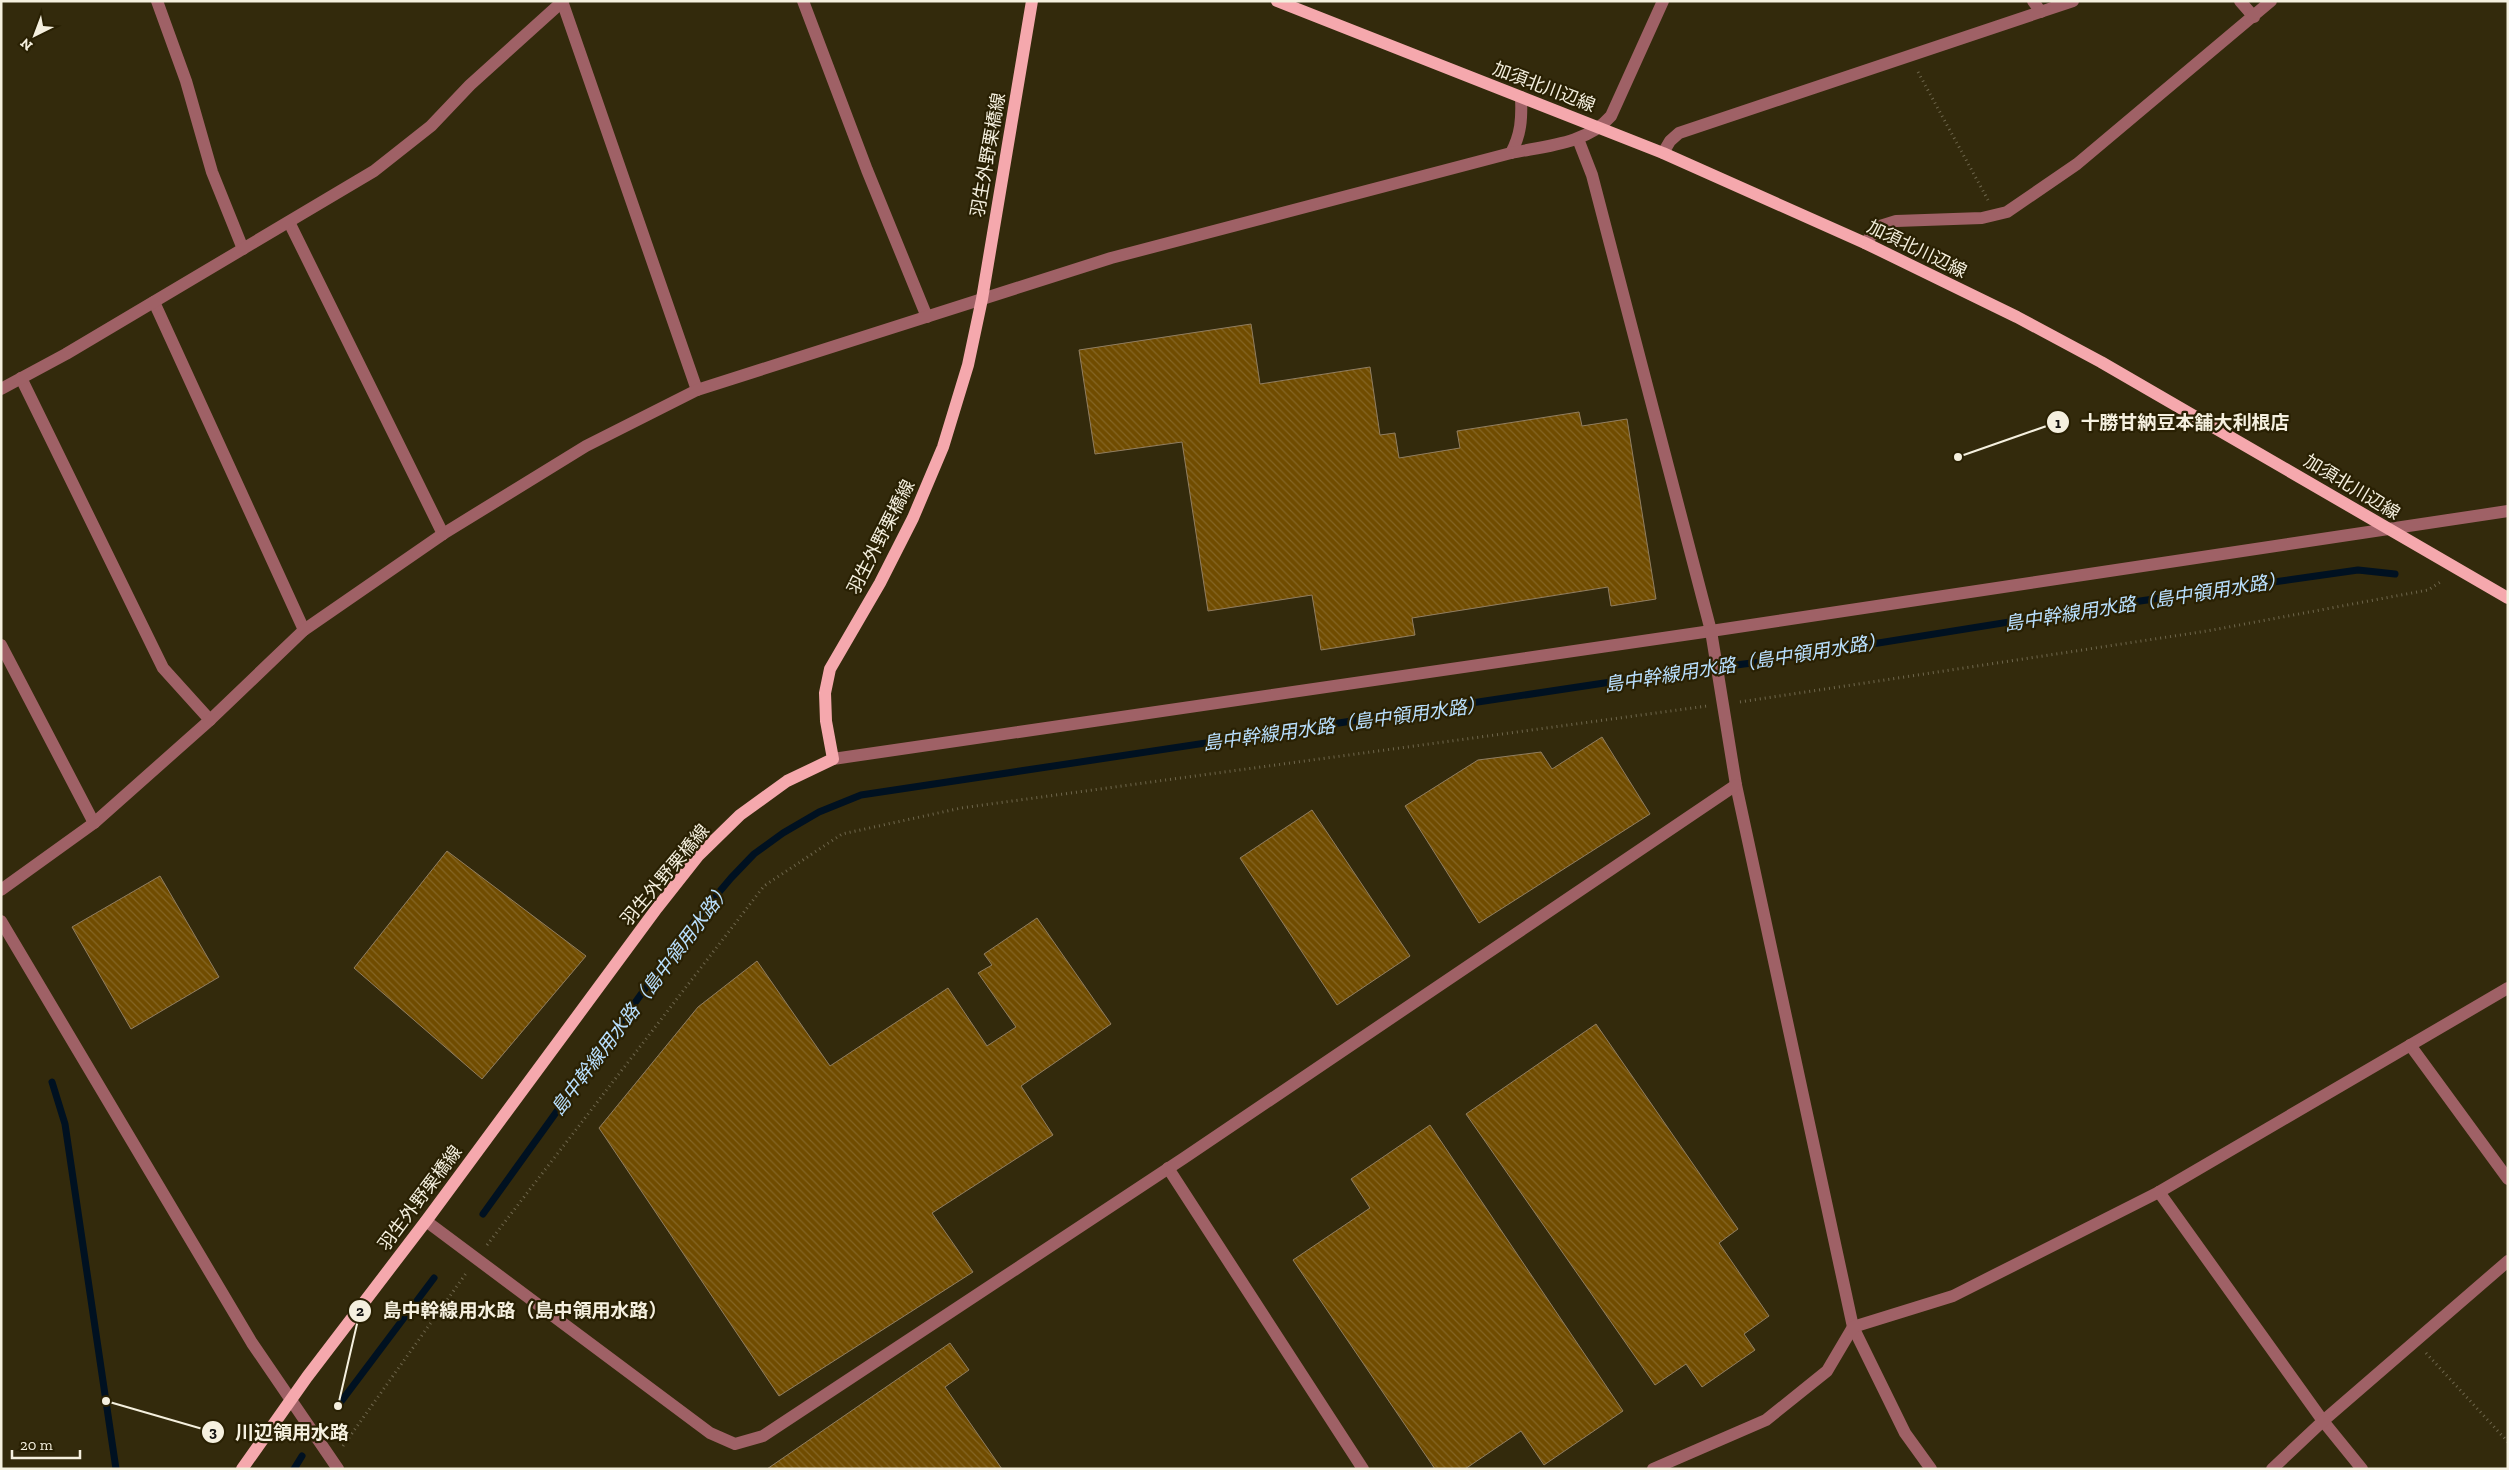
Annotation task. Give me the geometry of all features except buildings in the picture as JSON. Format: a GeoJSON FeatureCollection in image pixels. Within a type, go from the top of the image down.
{"type":"FeatureCollection","features":[{"type":"Feature","properties":{"kind":"main road","name":"羽生外野栗橋線"},"geometry":{"type":"LineString","coordinates":[[242,1469],[291,1400],[657,908],[698,856],[740,815],[787,781],[833,759],[826,721],[826,693],[830,669],[880,583],[913,518],[943,447],[968,365],[982,299],[1032,1]]}},
{"type":"Feature","properties":{"kind":"main road","name":"加須北川辺線"},"geometry":{"type":"LineString","coordinates":[[1277,1],[1663,153],[1865,243],[2017,317],[2101,362],[2508,598]]}},
{"type":"Feature","properties":{"kind":"street"},"geometry":{"type":"LineString","coordinates":[[157,1],[186,81],[212,172],[243,249]]}},
{"type":"Feature","properties":{"kind":"street"},"geometry":{"type":"LineString","coordinates":[[1,388],[154,302],[374,171],[431,126],[470,85],[562,1],[696,390]]}},
{"type":"Feature","properties":{"kind":"street"},"geometry":{"type":"LineString","coordinates":[[803,1],[867,170],[927,317]]}},
{"type":"Feature","properties":{"kind":"street"},"geometry":{"type":"LineString","coordinates":[[1,890],[94,823],[210,720],[304,630],[443,534],[586,446],[696,390],[1111,258],[1511,153],[1578,139],[1601,128],[1610,116],[1663,1]]}},
{"type":"Feature","properties":{"kind":"street"},"geometry":{"type":"LineString","coordinates":[[1663,153],[1670,141],[1679,133],[1911,55],[2037,7],[2073,1]]}},
{"type":"Feature","properties":{"kind":"street"},"geometry":{"type":"LineString","coordinates":[[2240,1],[2254,17]]}},
{"type":"Feature","properties":{"kind":"street"},"geometry":{"type":"LineString","coordinates":[[1865,243],[1880,226],[1896,221],[1982,218],[2007,212],[2076,164],[2271,1]]}},
{"type":"Feature","properties":{"kind":"street"},"geometry":{"type":"LineString","coordinates":[[1511,153],[1520,136],[1521,98]]}},
{"type":"Feature","properties":{"kind":"street"},"geometry":{"type":"LineString","coordinates":[[1578,139],[1592,175],[1711,631],[1736,785],[1853,1327],[1905,1433],[1931,1469]]}},
{"type":"Feature","properties":{"kind":"street"},"geometry":{"type":"LineString","coordinates":[[289,222],[443,534]]}},
{"type":"Feature","properties":{"kind":"street"},"geometry":{"type":"LineString","coordinates":[[154,302],[304,630]]}},
{"type":"Feature","properties":{"kind":"street"},"geometry":{"type":"LineString","coordinates":[[21,378],[163,668],[210,720]]}},
{"type":"Feature","properties":{"kind":"street"},"geometry":{"type":"LineString","coordinates":[[833,759],[1711,631],[2508,511]]}},
{"type":"Feature","properties":{"kind":"street"},"geometry":{"type":"LineString","coordinates":[[1,645],[94,823]]}},
{"type":"Feature","properties":{"kind":"street"},"geometry":{"type":"LineString","coordinates":[[426,1221],[710,1433],[735,1444],[763,1436],[1168,1168],[1736,785]]}},
{"type":"Feature","properties":{"kind":"street"},"geometry":{"type":"LineString","coordinates":[[1,921],[252,1344],[335,1463]]}},
{"type":"Feature","properties":{"kind":"street"},"geometry":{"type":"LineString","coordinates":[[1653,1469],[1766,1420],[1827,1371],[1853,1327],[1953,1296],[2159,1192],[2508,988]]}},
{"type":"Feature","properties":{"kind":"street"},"geometry":{"type":"LineString","coordinates":[[2410,1045],[2508,1179]]}},
{"type":"Feature","properties":{"kind":"street"},"geometry":{"type":"LineString","coordinates":[[1168,1168],[1363,1469]]}},
{"type":"Feature","properties":{"kind":"street"},"geometry":{"type":"LineString","coordinates":[[2159,1192],[2323,1421],[2362,1469]]}},
{"type":"Feature","properties":{"kind":"street"},"geometry":{"type":"LineString","coordinates":[[2272,1469],[2323,1421],[2508,1261]]}},
{"type":"Feature","properties":{"kind":"path"},"geometry":{"type":"LineString","coordinates":[[1911,55],[1920,77],[1996,214]]}},
{"type":"Feature","properties":{"kind":"path"},"geometry":{"type":"LineString","coordinates":[[335,1463],[346,1443],[477,1258],[764,886],[842,834],[961,808],[1723,704],[2206,631],[2428,590],[2460,570]]}},
{"type":"Feature","properties":{"kind":"path"},"geometry":{"type":"LineString","coordinates":[[2415,1341],[2508,1442]]}},
{"type":"Feature","properties":{"kind":"waterway","name":"島中幹線用水路（島中領用水路）"},"geometry":{"type":"LineString","coordinates":[[483,1214],[688,929],[731,878],[754,854],[783,833],[819,812],[861,795],[1664,674],[1760,662],[2133,602],[2358,570],[2395,574]]}},
{"type":"Feature","properties":{"kind":"waterway"},"geometry":{"type":"LineString","coordinates":[[52,1082],[65,1124],[116,1469]]}},
{"type":"Feature","properties":{"kind":"waterway","name":"島中幹線用水路（島中領用水路）"},"geometry":{"type":"LineString","coordinates":[[337,1407],[434,1278]]}},
{"type":"Feature","properties":{"kind":"waterway","name":"島中幹線用水路（島中領用水路）"},"geometry":{"type":"LineString","coordinates":[[294,1469],[302,1456]]}},
{"type":"Feature","properties":{"kind":"place","name":"十勝甘納豆本舗大利根店"},"geometry":{"type":"Point","coordinates":[1958,457]}},
{"type":"Feature","properties":{"kind":"place","name":"川辺領用水路"},"geometry":{"type":"Point","coordinates":[106,1401]}},
{"type":"Feature","properties":{"kind":"place","name":"島中幹線用水路（島中領用水路）"},"geometry":{"type":"Point","coordinates":[338,1406]}}]}
